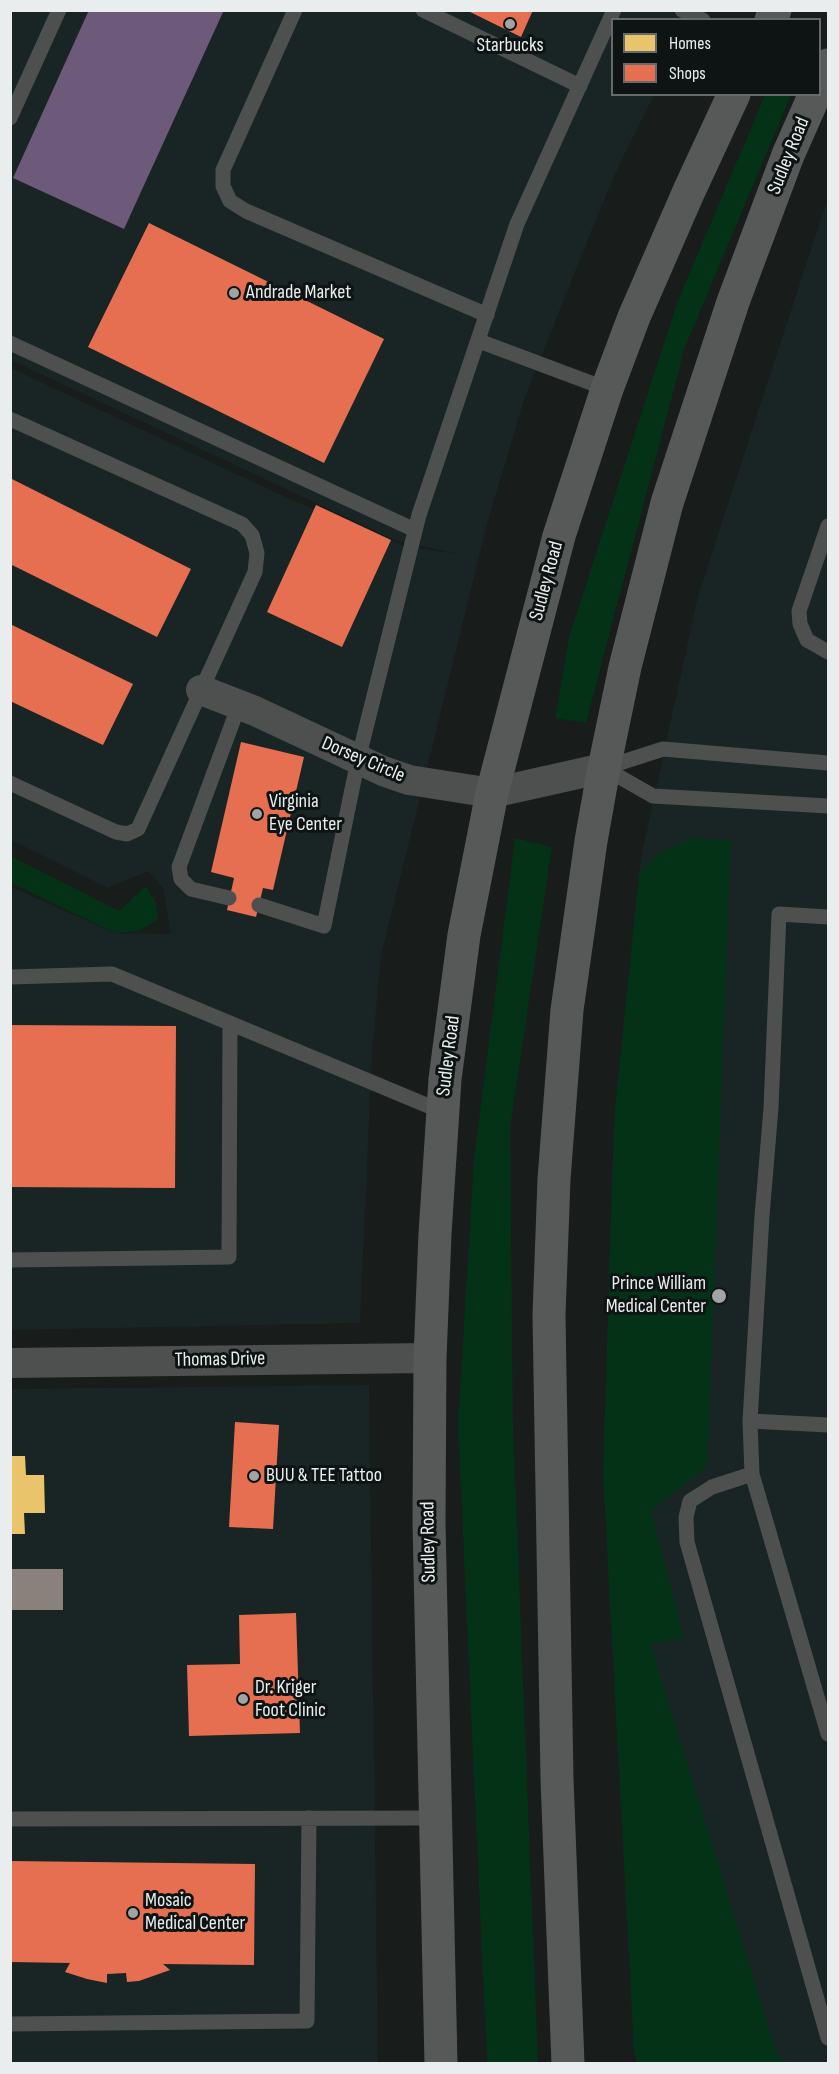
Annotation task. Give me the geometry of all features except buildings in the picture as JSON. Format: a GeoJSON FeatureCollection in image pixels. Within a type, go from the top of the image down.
{"type":"FeatureCollection","features":[{"type":"Feature","properties":{"kind":"main road"},"geometry":{"type":"LineString","coordinates":[[821,81],[828,65]]}},
{"type":"Feature","properties":{"kind":"main road","name":"Sudley Road"},"geometry":{"type":"LineString","coordinates":[[441,2064],[429,1523],[430,1358],[446,1072],[464,935],[492,793],[559,536],[607,389],[634,317],[733,96]]}},
{"type":"Feature","properties":{"kind":"main road","name":"Sudley Road"},"geometry":{"type":"LineString","coordinates":[[568,2064],[557,1779],[549,1315],[554,1187],[567,1010],[591,841],[604,768],[625,667],[667,503],[734,302],[788,154],[814,96]]}},
{"type":"Feature","properties":{"kind":"street","name":"Dorsey Circle"},"geometry":{"type":"LineString","coordinates":[[201,690],[358,760],[409,780],[492,793],[604,768]]}},
{"type":"Feature","properties":{"kind":"street","name":"Thomas Drive"},"geometry":{"type":"LineString","coordinates":[[10,1363],[430,1358]]}},
{"type":"Feature","properties":{"kind":"lane"},"geometry":{"type":"LineString","coordinates":[[10,118],[59,10]]}},
{"type":"Feature","properties":{"kind":"lane"},"geometry":{"type":"LineString","coordinates":[[295,10],[224,170],[223,186],[230,201],[246,211],[487,315]]}},
{"type":"Feature","properties":{"kind":"lane"},"geometry":{"type":"LineString","coordinates":[[423,10],[580,86]]}},
{"type":"Feature","properties":{"kind":"lane"},"geometry":{"type":"LineString","coordinates":[[682,10],[699,18]]}},
{"type":"Feature","properties":{"kind":"lane"},"geometry":{"type":"LineString","coordinates":[[259,906],[324,926],[358,760],[416,530],[518,224],[611,19]]}},
{"type":"Feature","properties":{"kind":"lane"},"geometry":{"type":"LineString","coordinates":[[479,340],[607,389]]}},
{"type":"Feature","properties":{"kind":"lane"},"geometry":{"type":"LineString","coordinates":[[10,343],[416,530]]}},
{"type":"Feature","properties":{"kind":"lane"},"geometry":{"type":"LineString","coordinates":[[10,419],[242,524],[252,535],[257,553],[255,572],[138,829],[127,834],[116,832],[10,783]]}},
{"type":"Feature","properties":{"kind":"lane"},"geometry":{"type":"LineString","coordinates":[[828,526],[799,611],[800,624],[807,640],[828,652]]}},
{"type":"Feature","properties":{"kind":"lane"},"geometry":{"type":"LineString","coordinates":[[230,898],[191,889],[181,879],[179,867],[239,705]]}},
{"type":"Feature","properties":{"kind":"lane"},"geometry":{"type":"LineString","coordinates":[[604,768],[663,749],[828,763]]}},
{"type":"Feature","properties":{"kind":"lane"},"geometry":{"type":"LineString","coordinates":[[604,768],[653,796],[828,806]]}},
{"type":"Feature","properties":{"kind":"lane"},"geometry":{"type":"LineString","coordinates":[[828,917],[779,914],[771,1108],[750,1421],[752,1474],[828,1734]]}},
{"type":"Feature","properties":{"kind":"lane"},"geometry":{"type":"LineString","coordinates":[[10,976],[112,974],[443,1112]]}},
{"type":"Feature","properties":{"kind":"lane"},"geometry":{"type":"LineString","coordinates":[[10,1260],[229,1257],[230,1023]]}},
{"type":"Feature","properties":{"kind":"lane"},"geometry":{"type":"LineString","coordinates":[[750,1421],[828,1425]]}},
{"type":"Feature","properties":{"kind":"lane"},"geometry":{"type":"LineString","coordinates":[[752,1474],[712,1488],[690,1501],[686,1517],[687,1542],[828,2038]]}},
{"type":"Feature","properties":{"kind":"lane"},"geometry":{"type":"LineString","coordinates":[[10,2024],[307,2021],[309,1818]]}},
{"type":"Feature","properties":{"kind":"lane"},"geometry":{"type":"LineString","coordinates":[[10,1819],[435,1818]]}},
{"type":"Feature","properties":{"kind":"shaded area"},"geometry":{"type":"Polygon","coordinates":[[[11,11],[696,11],[692,18],[611,18],[611,96],[654,96],[620,163],[525,397],[487,524],[381,956],[372,1052],[360,1323],[11,1330],[11,887],[115,933],[171,934],[163,888],[148,871],[108,888],[11,840],[11,368],[294,501],[405,546],[462,555],[395,540],[11,360],[11,11]]]}},
{"type":"Feature","properties":{"kind":"shaded area","name":"Prince William Medical Center"},"geometry":{"type":"Polygon","coordinates":[[[828,197],[828,2063],[637,2064],[634,2049],[603,1473],[614,1119],[641,858],[698,596],[828,197]]]}},
{"type":"Feature","properties":{"kind":"shaded area"},"geometry":{"type":"Polygon","coordinates":[[[369,1385],[378,2063],[11,2063],[10,1389],[369,1385]]]}},
{"type":"Feature","properties":{"kind":"green space"},"geometry":{"type":"Polygon","coordinates":[[[765,96],[791,96],[685,347],[586,723],[555,718],[569,637],[677,303],[765,96]]]}},
{"type":"Feature","properties":{"kind":"green space"},"geometry":{"type":"Polygon","coordinates":[[[515,838],[552,847],[510,1128],[513,1424],[538,2063],[487,2064],[458,1424],[474,1159],[515,838]]]}},
{"type":"Feature","properties":{"kind":"green space"},"geometry":{"type":"Polygon","coordinates":[[[692,838],[731,840],[707,1466],[651,1511],[684,1638],[650,1644],[778,2058],[787,2063],[637,2063],[634,2049],[603,1473],[614,1119],[639,874],[662,851],[692,838]]]}},
{"type":"Feature","properties":{"kind":"green space"},"geometry":{"type":"Polygon","coordinates":[[[11,856],[119,911],[146,886],[156,903],[158,919],[139,931],[115,933],[11,883],[11,856]]]}},
{"type":"Feature","properties":{"kind":"place","name":"Starbucks"},"geometry":{"type":"Point","coordinates":[510,24]}},
{"type":"Feature","properties":{"kind":"place","name":"Andrade Market"},"geometry":{"type":"Point","coordinates":[234,293]}},
{"type":"Feature","properties":{"kind":"place","name":"Virginia Eye Center"},"geometry":{"type":"Point","coordinates":[257,814]}},
{"type":"Feature","properties":{"kind":"place","name":"Prince William Medical Center"},"geometry":{"type":"Point","coordinates":[719,1296]}},
{"type":"Feature","properties":{"kind":"place","name":"BUU & TEE Tattoo"},"geometry":{"type":"Point","coordinates":[254,1476]}},
{"type":"Feature","properties":{"kind":"place","name":"Dr. Kriger Foot Clinic"},"geometry":{"type":"Point","coordinates":[243,1699]}},
{"type":"Feature","properties":{"kind":"place","name":"Mosaic Medical Center"},"geometry":{"type":"Point","coordinates":[133,1913]}}]}
